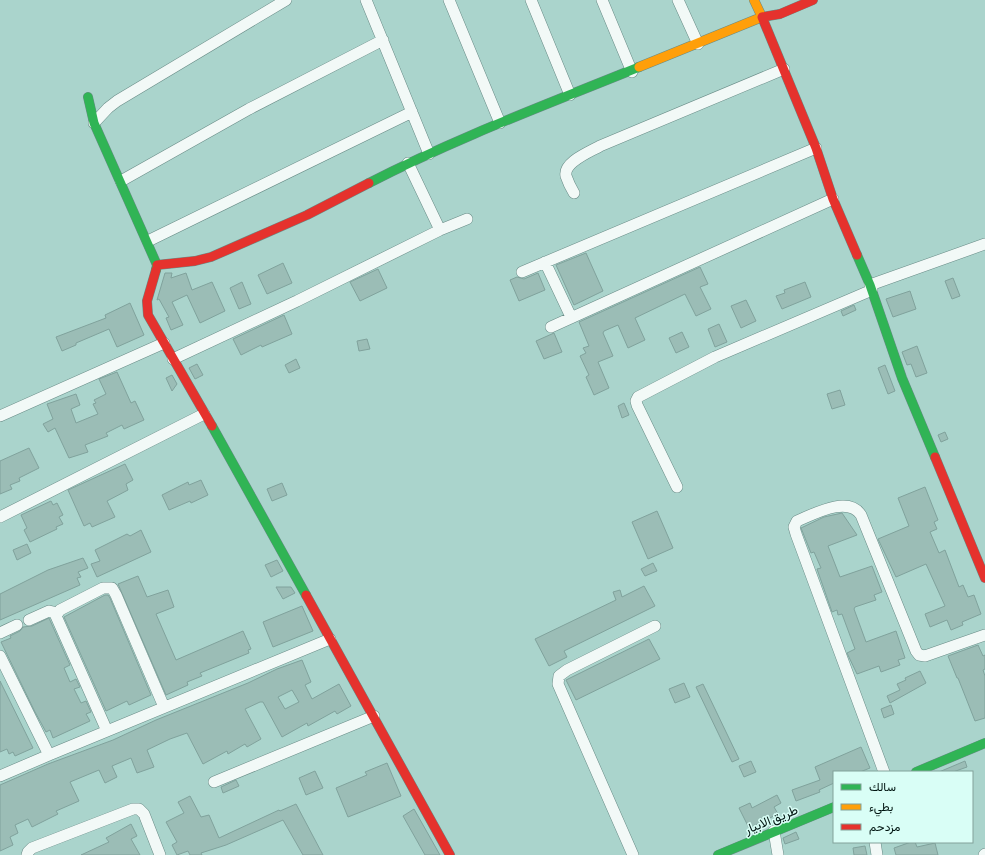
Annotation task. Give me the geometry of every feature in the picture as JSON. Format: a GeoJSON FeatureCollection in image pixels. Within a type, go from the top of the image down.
{"type":"FeatureCollection","features":[{"type":"Feature","properties":{"kind":"street"},"geometry":{"type":"LineString","coordinates":[[94,123],[117,101],[286,0]]}},
{"type":"Feature","properties":{"kind":"street"},"geometry":{"type":"LineString","coordinates":[[366,0],[429,154]]}},
{"type":"Feature","properties":{"kind":"street"},"geometry":{"type":"LineString","coordinates":[[449,0],[500,123]]}},
{"type":"Feature","properties":{"kind":"street"},"geometry":{"type":"LineString","coordinates":[[531,0],[570,94]]}},
{"type":"Feature","properties":{"kind":"street"},"geometry":{"type":"LineString","coordinates":[[602,0],[632,72]]}},
{"type":"Feature","properties":{"kind":"street"},"geometry":{"type":"LineString","coordinates":[[678,0],[698,44]]}},
{"type":"Feature","properties":{"kind":"street"},"geometry":{"type":"LineString","coordinates":[[754,0],[816,148],[833,199],[871,287],[902,378],[985,578]]}},
{"type":"Feature","properties":{"kind":"street"},"geometry":{"type":"LineString","coordinates":[[158,265],[195,261],[232,248],[307,215],[408,163],[500,123],[570,94],[632,72],[762,17],[780,14],[813,0]]}},
{"type":"Feature","properties":{"kind":"street"},"geometry":{"type":"LineString","coordinates":[[121,181],[248,109],[383,40]]}},
{"type":"Feature","properties":{"kind":"street"},"geometry":{"type":"LineString","coordinates":[[574,193],[566,174],[567,167],[575,160],[600,146],[784,69]]}},
{"type":"Feature","properties":{"kind":"street"},"geometry":{"type":"LineString","coordinates":[[88,97],[94,123],[158,265],[148,293],[146,303],[148,315],[204,414],[238,470],[330,639],[374,716],[413,791],[450,855]]}},
{"type":"Feature","properties":{"kind":"street"},"geometry":{"type":"LineString","coordinates":[[148,241],[412,112]]}},
{"type":"Feature","properties":{"kind":"street"},"geometry":{"type":"LineString","coordinates":[[522,272],[816,148]]}},
{"type":"Feature","properties":{"kind":"street"},"geometry":{"type":"LineString","coordinates":[[408,163],[440,230]]}},
{"type":"Feature","properties":{"kind":"street"},"geometry":{"type":"LineString","coordinates":[[551,327],[833,199]]}},
{"type":"Feature","properties":{"kind":"street"},"geometry":{"type":"LineString","coordinates":[[173,359],[297,301],[440,230],[467,219]]}},
{"type":"Feature","properties":{"kind":"street"},"geometry":{"type":"LineString","coordinates":[[677,487],[636,405],[638,397],[715,357],[871,287],[985,244]]}},
{"type":"Feature","properties":{"kind":"street"},"geometry":{"type":"LineString","coordinates":[[545,262],[571,317]]}},
{"type":"Feature","properties":{"kind":"street"},"geometry":{"type":"LineString","coordinates":[[0,416],[164,343]]}},
{"type":"Feature","properties":{"kind":"street"},"geometry":{"type":"LineString","coordinates":[[0,517],[204,414]]}},
{"type":"Feature","properties":{"kind":"street"},"geometry":{"type":"LineString","coordinates":[[884,771],[796,534],[794,527],[797,522],[840,506],[857,508],[916,651],[919,655],[925,656],[985,635]]}},
{"type":"Feature","properties":{"kind":"street"},"geometry":{"type":"LineString","coordinates":[[107,730],[56,616],[60,610],[103,588],[112,588],[164,707]]}},
{"type":"Feature","properties":{"kind":"street"},"geometry":{"type":"LineString","coordinates":[[29,620],[49,611],[58,613]]}},
{"type":"Feature","properties":{"kind":"street"},"geometry":{"type":"LineString","coordinates":[[0,633],[17,626]]}},
{"type":"Feature","properties":{"kind":"street"},"geometry":{"type":"LineString","coordinates":[[633,855],[558,684],[559,676],[567,670],[656,626]]}},
{"type":"Feature","properties":{"kind":"street"},"geometry":{"type":"LineString","coordinates":[[0,776],[49,754],[330,639]]}},
{"type":"Feature","properties":{"kind":"street"},"geometry":{"type":"LineString","coordinates":[[0,656],[49,754]]}},
{"type":"Feature","properties":{"kind":"street"},"geometry":{"type":"LineString","coordinates":[[214,782],[374,716]]}},
{"type":"Feature","properties":{"kind":"street"},"geometry":{"type":"LineString","coordinates":[[918,771],[985,743]]}},
{"type":"Feature","properties":{"kind":"street","name":"طريق الابيار"},"geometry":{"type":"LineString","coordinates":[[718,855],[833,807]]}},
{"type":"Feature","properties":{"kind":"street"},"geometry":{"type":"LineString","coordinates":[[27,855],[32,848],[133,809],[139,809],[144,814],[160,855]]}},
{"type":"Feature","properties":{"kind":"street"},"geometry":{"type":"LineString","coordinates":[[774,831],[778,855]]}},
{"type":"Feature","properties":{"kind":"street"},"geometry":{"type":"LineString","coordinates":[[875,843],[877,855]]}},
{"type":"Feature","properties":{"kind":"building"},"geometry":{"type":"Polygon","coordinates":[[[586,253],[603,291],[574,305],[556,265],[586,253]]]}},
{"type":"Feature","properties":{"kind":"building"},"geometry":{"type":"Polygon","coordinates":[[[283,263],[292,283],[267,294],[258,275],[283,263]]]}},
{"type":"Feature","properties":{"kind":"building"},"geometry":{"type":"Polygon","coordinates":[[[700,267],[708,284],[700,287],[711,309],[696,316],[685,294],[635,318],[645,340],[628,348],[618,325],[604,331],[603,333],[613,356],[598,362],[609,388],[594,395],[586,377],[589,375],[580,356],[586,353],[583,348],[589,346],[579,322],[700,267]]]}},
{"type":"Feature","properties":{"kind":"building"},"geometry":{"type":"Polygon","coordinates":[[[378,269],[387,288],[360,301],[350,282],[378,269]]]}},
{"type":"Feature","properties":{"kind":"building"},"geometry":{"type":"Polygon","coordinates":[[[165,273],[172,273],[171,278],[186,273],[192,290],[212,282],[225,311],[200,323],[187,295],[172,302],[183,325],[171,330],[166,318],[169,317],[159,299],[157,300],[165,273]]]}},
{"type":"Feature","properties":{"kind":"building"},"geometry":{"type":"Polygon","coordinates":[[[538,273],[545,290],[519,301],[510,280],[517,277],[524,279],[538,273]]]}},
{"type":"Feature","properties":{"kind":"building"},"geometry":{"type":"Polygon","coordinates":[[[953,278],[960,296],[952,299],[945,281],[953,278]]]}},
{"type":"Feature","properties":{"kind":"building"},"geometry":{"type":"Polygon","coordinates":[[[242,282],[251,304],[239,309],[230,288],[242,282]]]}},
{"type":"Feature","properties":{"kind":"building"},"geometry":{"type":"Polygon","coordinates":[[[805,282],[811,297],[782,309],[776,296],[785,293],[784,290],[805,282]]]}},
{"type":"Feature","properties":{"kind":"building"},"geometry":{"type":"Polygon","coordinates":[[[910,291],[916,309],[893,317],[886,299],[910,291]]]}},
{"type":"Feature","properties":{"kind":"building"},"geometry":{"type":"Polygon","coordinates":[[[746,300],[756,321],[741,328],[731,306],[746,300]]]}},
{"type":"Feature","properties":{"kind":"building"},"geometry":{"type":"Polygon","coordinates":[[[130,303],[144,335],[117,347],[109,329],[76,343],[76,345],[62,351],[56,337],[106,318],[105,315],[130,303]]]}},
{"type":"Feature","properties":{"kind":"building"},"geometry":{"type":"Polygon","coordinates":[[[854,305],[856,310],[843,316],[841,311],[854,305]]]}},
{"type":"Feature","properties":{"kind":"building"},"geometry":{"type":"Polygon","coordinates":[[[284,315],[292,334],[262,347],[261,345],[241,355],[233,339],[284,315]]]}},
{"type":"Feature","properties":{"kind":"building"},"geometry":{"type":"Polygon","coordinates":[[[719,324],[727,342],[715,347],[708,329],[719,324]]]}},
{"type":"Feature","properties":{"kind":"building"},"geometry":{"type":"Polygon","coordinates":[[[682,332],[689,347],[676,353],[669,338],[682,332]]]}},
{"type":"Feature","properties":{"kind":"building"},"geometry":{"type":"Polygon","coordinates":[[[554,333],[562,352],[544,359],[536,341],[554,333]]]}},
{"type":"Feature","properties":{"kind":"building"},"geometry":{"type":"Polygon","coordinates":[[[367,339],[370,349],[359,351],[357,341],[367,339]]]}},
{"type":"Feature","properties":{"kind":"building"},"geometry":{"type":"Polygon","coordinates":[[[917,346],[927,373],[916,377],[911,364],[907,365],[902,352],[917,346]]]}},
{"type":"Feature","properties":{"kind":"building"},"geometry":{"type":"Polygon","coordinates":[[[296,359],[300,368],[289,373],[285,365],[296,359]]]}},
{"type":"Feature","properties":{"kind":"building"},"geometry":{"type":"Polygon","coordinates":[[[197,364],[203,375],[195,379],[189,368],[197,364]]]}},
{"type":"Feature","properties":{"kind":"building"},"geometry":{"type":"Polygon","coordinates":[[[885,365],[895,391],[888,394],[878,368],[885,365]]]}},
{"type":"Feature","properties":{"kind":"building"},"geometry":{"type":"Polygon","coordinates":[[[117,372],[131,403],[135,401],[144,420],[124,429],[122,425],[106,433],[108,436],[85,445],[88,452],[69,458],[55,428],[48,432],[43,424],[53,419],[47,404],[76,394],[80,405],[71,409],[76,423],[98,414],[93,404],[96,403],[94,400],[106,394],[99,379],[117,372]]]}},
{"type":"Feature","properties":{"kind":"building"},"geometry":{"type":"Polygon","coordinates":[[[172,375],[177,384],[172,391],[166,378],[172,375]]]}},
{"type":"Feature","properties":{"kind":"building"},"geometry":{"type":"Polygon","coordinates":[[[840,390],[845,405],[832,409],[827,394],[840,390]]]}},
{"type":"Feature","properties":{"kind":"building"},"geometry":{"type":"Polygon","coordinates":[[[624,403],[629,415],[622,418],[618,406],[624,403]]]}},
{"type":"Feature","properties":{"kind":"building"},"geometry":{"type":"Polygon","coordinates":[[[945,432],[948,439],[941,442],[938,435],[945,432]]]}},
{"type":"Feature","properties":{"kind":"building"},"geometry":{"type":"Polygon","coordinates":[[[29,448],[39,468],[19,478],[20,481],[10,485],[12,489],[0,494],[0,461],[29,448]]]}},
{"type":"Feature","properties":{"kind":"building"},"geometry":{"type":"Polygon","coordinates":[[[125,464],[133,480],[126,484],[128,490],[107,501],[115,517],[92,527],[90,523],[84,526],[68,490],[125,464]]]}},
{"type":"Feature","properties":{"kind":"building"},"geometry":{"type":"Polygon","coordinates":[[[201,480],[208,495],[191,503],[190,501],[169,510],[162,495],[188,482],[189,485],[201,480]]]}},
{"type":"Feature","properties":{"kind":"building"},"geometry":{"type":"Polygon","coordinates":[[[282,483],[287,495],[272,501],[267,489],[282,483]]]}},
{"type":"Feature","properties":{"kind":"building"},"geometry":{"type":"Polygon","coordinates":[[[925,487],[938,520],[934,522],[937,529],[930,532],[939,553],[945,550],[959,587],[963,585],[968,597],[974,595],[981,614],[962,622],[963,625],[951,630],[947,620],[930,627],[925,614],[945,606],[926,564],[896,577],[878,539],[909,526],[898,498],[925,487]]]}},
{"type":"Feature","properties":{"kind":"building"},"geometry":{"type":"Polygon","coordinates":[[[51,501],[53,505],[57,503],[63,515],[59,517],[63,524],[56,527],[57,529],[30,542],[24,530],[27,528],[21,515],[51,501]]]}},
{"type":"Feature","properties":{"kind":"building"},"geometry":{"type":"Polygon","coordinates":[[[657,511],[673,548],[648,559],[632,522],[657,511]]]}},
{"type":"Feature","properties":{"kind":"building"},"geometry":{"type":"Polygon","coordinates":[[[842,513],[857,535],[828,546],[840,577],[872,566],[882,592],[874,595],[876,600],[855,607],[854,609],[866,642],[896,631],[905,658],[898,660],[900,665],[881,672],[879,666],[857,674],[847,653],[855,649],[842,614],[838,615],[837,610],[832,612],[817,569],[821,568],[814,552],[811,553],[801,528],[824,517],[842,513]]]}},
{"type":"Feature","properties":{"kind":"building"},"geometry":{"type":"Polygon","coordinates":[[[141,530],[151,552],[97,577],[91,564],[100,561],[95,550],[127,534],[130,536],[141,530]]]}},
{"type":"Feature","properties":{"kind":"building"},"geometry":{"type":"Polygon","coordinates":[[[27,544],[31,553],[17,560],[13,550],[27,544]]]}},
{"type":"Feature","properties":{"kind":"building"},"geometry":{"type":"Polygon","coordinates":[[[83,558],[88,568],[78,572],[81,577],[77,578],[80,585],[0,620],[0,594],[48,570],[83,558]]]}},
{"type":"Feature","properties":{"kind":"building"},"geometry":{"type":"Polygon","coordinates":[[[277,560],[283,571],[271,577],[265,565],[277,560]]]}},
{"type":"Feature","properties":{"kind":"building"},"geometry":{"type":"Polygon","coordinates":[[[653,563],[657,571],[645,576],[641,569],[653,563]]]}},
{"type":"Feature","properties":{"kind":"building"},"geometry":{"type":"Polygon","coordinates":[[[138,576],[147,597],[168,590],[174,607],[156,614],[176,660],[243,631],[251,649],[248,650],[249,653],[200,673],[202,676],[187,682],[188,685],[166,695],[118,584],[138,576]]]}},
{"type":"Feature","properties":{"kind":"building"},"geometry":{"type":"Polygon","coordinates":[[[644,586],[655,606],[564,651],[567,657],[549,666],[535,639],[616,600],[613,592],[620,590],[622,597],[644,586]]]}},
{"type":"Feature","properties":{"kind":"building"},"geometry":{"type":"Polygon","coordinates":[[[276,587],[291,587],[295,593],[283,599],[276,587]]]}},
{"type":"Feature","properties":{"kind":"building"},"geometry":{"type":"Polygon","coordinates":[[[105,595],[108,595],[110,598],[151,695],[129,705],[127,701],[106,711],[64,617],[105,595]]]}},
{"type":"Feature","properties":{"kind":"building"},"geometry":{"type":"Polygon","coordinates":[[[302,606],[313,631],[273,647],[263,622],[302,606]]]}},
{"type":"Feature","properties":{"kind":"building"},"geometry":{"type":"Polygon","coordinates":[[[49,618],[70,665],[64,668],[70,682],[76,679],[80,687],[74,689],[81,703],[86,701],[91,712],[86,714],[90,721],[53,738],[50,730],[46,732],[35,712],[1,642],[11,638],[10,636],[20,631],[23,627],[32,626],[49,618]]]}},
{"type":"Feature","properties":{"kind":"building"},"geometry":{"type":"Polygon","coordinates":[[[649,639],[660,659],[576,700],[566,680],[649,639]]]}},
{"type":"Feature","properties":{"kind":"building"},"geometry":{"type":"Polygon","coordinates":[[[978,645],[983,656],[985,655],[985,669],[983,670],[985,676],[985,718],[975,721],[948,656],[978,645]]]}},
{"type":"Feature","properties":{"kind":"building"},"geometry":{"type":"Polygon","coordinates":[[[302,660],[311,682],[305,685],[312,699],[339,684],[351,706],[337,714],[335,711],[308,726],[307,723],[282,737],[263,702],[260,702],[245,709],[261,739],[247,747],[245,744],[228,754],[227,751],[203,764],[187,733],[170,739],[147,750],[154,767],[137,773],[131,758],[112,766],[117,777],[105,783],[99,770],[70,782],[79,801],[56,811],[58,814],[32,827],[28,819],[15,825],[18,833],[10,837],[13,845],[0,851],[0,785],[48,764],[113,740],[156,720],[248,683],[277,669],[302,660]],[[292,690],[278,697],[285,709],[299,702],[292,690]]]}},
{"type":"Feature","properties":{"kind":"building"},"geometry":{"type":"Polygon","coordinates":[[[920,671],[926,683],[890,703],[887,696],[900,690],[897,684],[906,680],[905,678],[920,671]]]}},
{"type":"Feature","properties":{"kind":"building"},"geometry":{"type":"Polygon","coordinates":[[[0,681],[33,748],[15,756],[13,752],[9,754],[7,749],[0,752],[0,681]]]}},
{"type":"Feature","properties":{"kind":"building"},"geometry":{"type":"Polygon","coordinates":[[[684,683],[690,697],[675,703],[669,689],[684,683]]]}},
{"type":"Feature","properties":{"kind":"building"},"geometry":{"type":"Polygon","coordinates":[[[703,684],[739,759],[732,762],[696,687],[703,684]]]}},
{"type":"Feature","properties":{"kind":"building"},"geometry":{"type":"Polygon","coordinates":[[[891,705],[894,714],[884,718],[881,709],[891,705]]]}},
{"type":"Feature","properties":{"kind":"building"},"geometry":{"type":"Polygon","coordinates":[[[861,747],[870,768],[862,771],[833,771],[833,783],[819,790],[820,792],[796,801],[792,790],[820,780],[815,767],[861,747]]]}},
{"type":"Feature","properties":{"kind":"building"},"geometry":{"type":"Polygon","coordinates":[[[751,761],[756,772],[744,777],[739,766],[751,761]]]}},
{"type":"Feature","properties":{"kind":"building"},"geometry":{"type":"Polygon","coordinates":[[[965,761],[967,767],[956,771],[941,771],[965,761]]]}},
{"type":"Feature","properties":{"kind":"building"},"geometry":{"type":"Polygon","coordinates":[[[387,763],[401,796],[348,817],[336,788],[367,775],[365,772],[387,763]]]}},
{"type":"Feature","properties":{"kind":"building"},"geometry":{"type":"Polygon","coordinates":[[[315,771],[323,788],[306,795],[299,778],[315,771]]]}},
{"type":"Feature","properties":{"kind":"building"},"geometry":{"type":"Polygon","coordinates":[[[236,780],[239,786],[223,793],[221,787],[236,780]]]}},
{"type":"Feature","properties":{"kind":"building"},"geometry":{"type":"Polygon","coordinates":[[[777,795],[781,803],[774,807],[778,814],[749,828],[739,808],[750,803],[752,808],[777,795]]]}},
{"type":"Feature","properties":{"kind":"building"},"geometry":{"type":"Polygon","coordinates":[[[190,796],[201,817],[209,815],[219,838],[279,810],[280,811],[296,804],[323,855],[303,855],[283,820],[226,845],[201,853],[202,855],[190,855],[188,851],[177,855],[172,845],[177,842],[166,822],[184,813],[178,802],[190,796]]]}},
{"type":"Feature","properties":{"kind":"building"},"geometry":{"type":"Polygon","coordinates":[[[414,809],[440,855],[425,855],[403,816],[414,809]]]}},
{"type":"Feature","properties":{"kind":"building"},"geometry":{"type":"Polygon","coordinates":[[[131,824],[137,836],[131,839],[140,855],[81,855],[109,842],[106,838],[131,824]]]}},
{"type":"Feature","properties":{"kind":"building"},"geometry":{"type":"Polygon","coordinates":[[[796,832],[799,839],[785,844],[783,838],[796,832]]]}},
{"type":"Feature","properties":{"kind":"building"},"geometry":{"type":"Polygon","coordinates":[[[908,843],[915,843],[917,847],[935,843],[938,855],[896,855],[894,848],[908,843]]]}},
{"type":"Feature","properties":{"kind":"building"},"geometry":{"type":"Polygon","coordinates":[[[865,846],[867,855],[854,855],[853,848],[865,846]]]}},
{"type":"Feature","properties":{"kind":"traffic: fast"},"geometry":{"type":"LineString","coordinates":[[369,183],[469,136],[639,67]]}},
{"type":"Feature","properties":{"kind":"traffic: fast"},"geometry":{"type":"LineString","coordinates":[[88,97],[94,123],[157,265],[156,270]]}},
{"type":"Feature","properties":{"kind":"traffic: fast"},"geometry":{"type":"LineString","coordinates":[[857,255],[870,285],[902,378],[935,457]]}},
{"type":"Feature","properties":{"kind":"traffic: fast"},"geometry":{"type":"LineString","coordinates":[[212,426],[306,595]]}},
{"type":"Feature","properties":{"kind":"traffic: fast"},"geometry":{"type":"LineString","coordinates":[[918,771],[985,743]]}},
{"type":"Feature","properties":{"kind":"traffic: fast"},"geometry":{"type":"LineString","coordinates":[[718,855],[833,807]]}},
{"type":"Feature","properties":{"kind":"traffic: slow"},"geometry":{"type":"LineString","coordinates":[[639,67],[762,17],[754,0]]}},
{"type":"Feature","properties":{"kind":"traffic: jam"},"geometry":{"type":"LineString","coordinates":[[813,0],[780,14],[762,17],[816,148],[833,199],[857,255]]}},
{"type":"Feature","properties":{"kind":"traffic: jam"},"geometry":{"type":"LineString","coordinates":[[157,265],[195,261],[211,257],[307,215],[369,183]]}},
{"type":"Feature","properties":{"kind":"traffic: jam"},"geometry":{"type":"LineString","coordinates":[[156,270],[147,301],[148,315],[212,426]]}},
{"type":"Feature","properties":{"kind":"traffic: jam"},"geometry":{"type":"LineString","coordinates":[[935,457],[985,578]]}},
{"type":"Feature","properties":{"kind":"traffic: jam"},"geometry":{"type":"LineString","coordinates":[[306,595],[450,855]]}}]}
